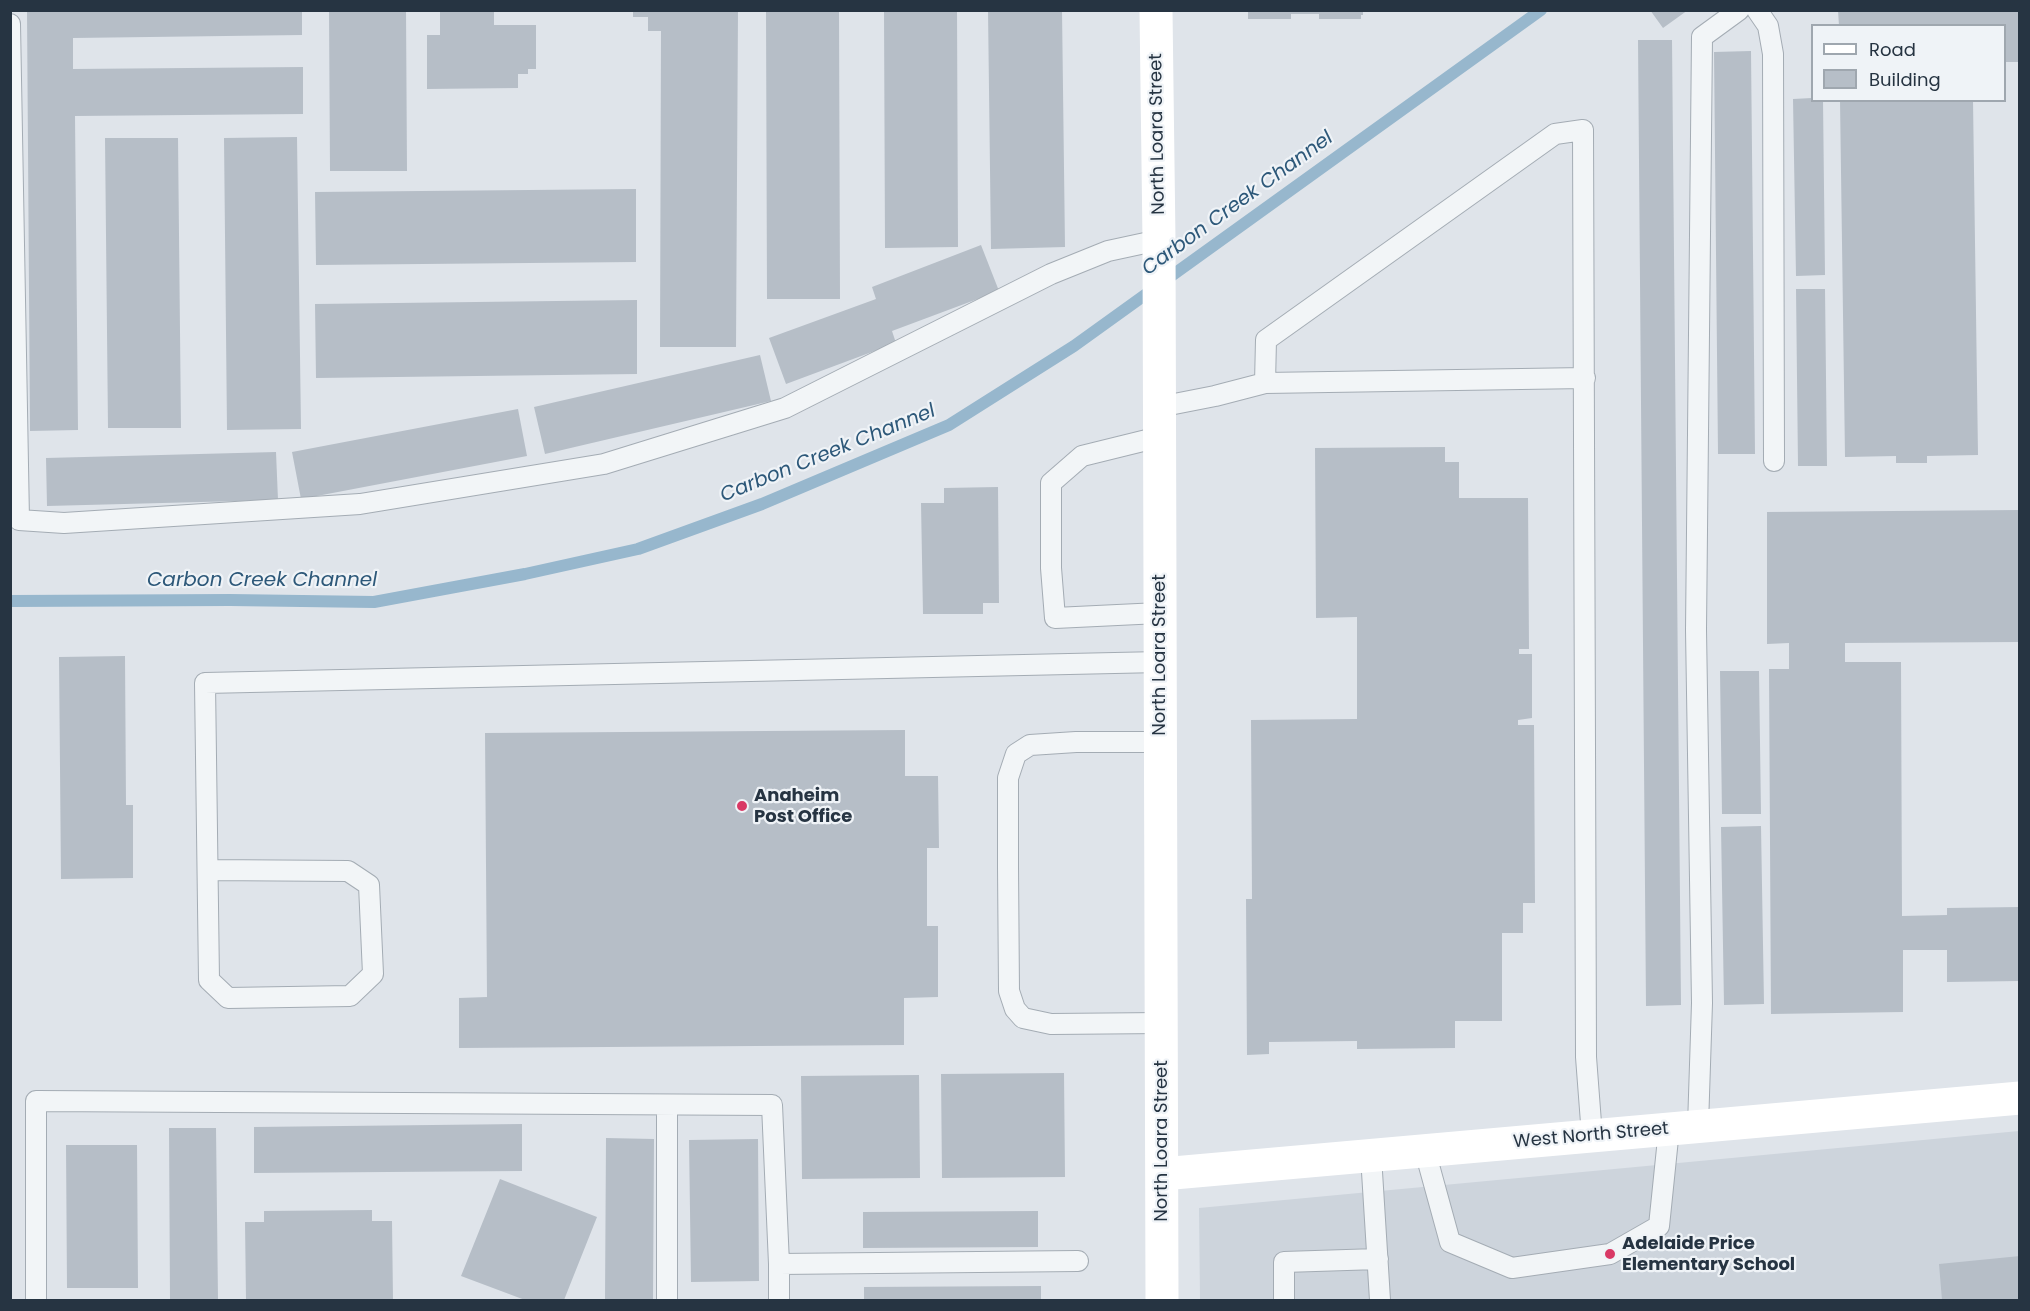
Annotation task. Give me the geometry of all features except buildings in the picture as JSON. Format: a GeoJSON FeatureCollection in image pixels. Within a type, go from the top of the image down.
{"type":"FeatureCollection","features":[{"type":"Feature","properties":{"kind":"street","name":"North Loara Street"},"geometry":{"type":"LineString","coordinates":[[1156,10],[1162,1300]]}},
{"type":"Feature","properties":{"kind":"street","name":"West North Street"},"geometry":{"type":"LineString","coordinates":[[1162,1174],[2019,1098]]}},
{"type":"Feature","properties":{"kind":"lane"},"geometry":{"type":"LineString","coordinates":[[1425,1151],[1450,1242],[1512,1268],[1610,1254],[1659,1226],[1683,1128],[1702,1003],[1696,630],[1702,37],[1739,10]]}},
{"type":"Feature","properties":{"kind":"lane"},"geometry":{"type":"LineString","coordinates":[[1756,10],[1768,26],[1773,54],[1774,461]]}},
{"type":"Feature","properties":{"kind":"lane"},"geometry":{"type":"LineString","coordinates":[[10,24],[19,520],[64,523],[360,504],[604,464],[784,408],[1051,274],[1108,251],[1158,246]]}},
{"type":"Feature","properties":{"kind":"lane"},"geometry":{"type":"LineString","coordinates":[[1265,383],[1266,340],[1555,134],[1584,130],[1586,1057],[1592,1136]]}},
{"type":"Feature","properties":{"kind":"lane"},"geometry":{"type":"LineString","coordinates":[[1160,613],[1055,618],[1051,568],[1051,483],[1082,456],[1159,422],[1265,383],[1585,378]]}},
{"type":"Feature","properties":{"kind":"lane"},"geometry":{"type":"LineString","coordinates":[[208,870],[348,871],[369,885],[373,974],[350,996],[228,999],[209,980],[205,683],[1160,662]]}},
{"type":"Feature","properties":{"kind":"lane"},"geometry":{"type":"LineString","coordinates":[[1160,742],[1076,742],[1030,745],[1016,754],[1008,778],[1008,867],[1010,991],[1015,1009],[1023,1018],[1051,1024],[1162,1023]]}},
{"type":"Feature","properties":{"kind":"lane"},"geometry":{"type":"LineString","coordinates":[[36,1300],[36,1101],[772,1106],[779,1300]]}},
{"type":"Feature","properties":{"kind":"lane"},"geometry":{"type":"LineString","coordinates":[[667,1105],[667,1300]]}},
{"type":"Feature","properties":{"kind":"lane"},"geometry":{"type":"LineString","coordinates":[[1371,1156],[1380,1300]]}},
{"type":"Feature","properties":{"kind":"lane"},"geometry":{"type":"LineString","coordinates":[[1284,1300],[1284,1262],[1378,1259]]}},
{"type":"Feature","properties":{"kind":"lane"},"geometry":{"type":"LineString","coordinates":[[779,1264],[1078,1261]]}},
{"type":"Feature","properties":{"kind":"shaded area","name":"Adelaide Price Elementary School"},"geometry":{"type":"Polygon","coordinates":[[[2019,1131],[2019,1300],[1200,1300],[1199,1208],[2019,1131]]]}},
{"type":"Feature","properties":{"kind":"waterway","name":"Carbon Creek Channel"},"geometry":{"type":"LineString","coordinates":[[10,601],[374,602],[525,574],[638,549],[762,504],[949,425],[1074,346],[1541,10]]}},
{"type":"Feature","properties":{"kind":"place","name":"Anaheim Post Office"},"geometry":{"type":"Point","coordinates":[742,806]}},
{"type":"Feature","properties":{"kind":"place","name":"Adelaide Price Elementary School"},"geometry":{"type":"Point","coordinates":[1610,1254]}}]}
